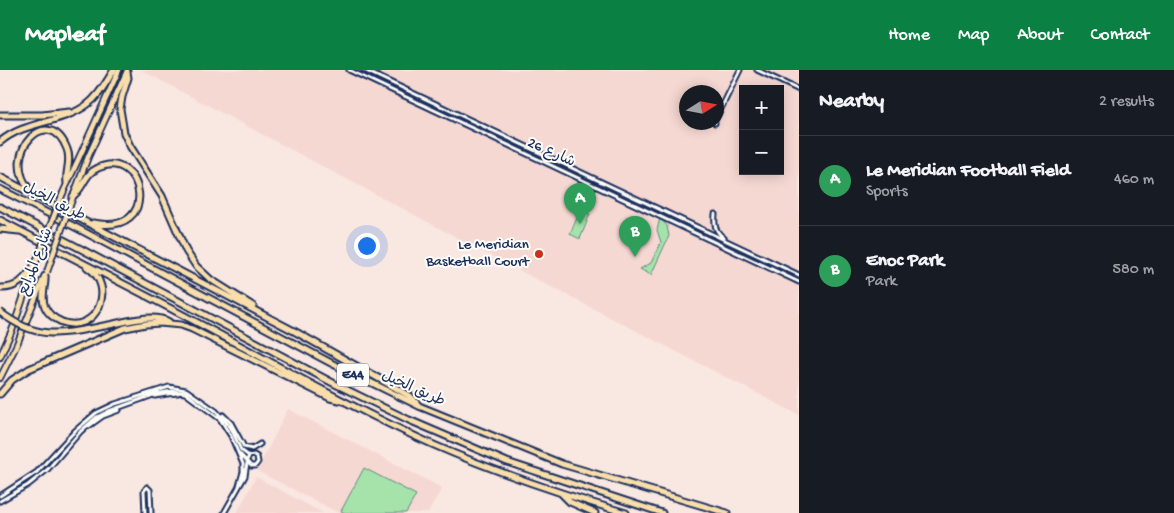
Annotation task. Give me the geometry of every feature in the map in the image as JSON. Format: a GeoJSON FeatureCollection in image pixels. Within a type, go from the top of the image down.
{"type":"FeatureCollection","features":[{"type":"Feature","properties":{"kind":"highway"},"geometry":{"type":"LineString","coordinates":[[0,142],[10,134],[25,127],[77,111],[97,96],[114,70]]}},
{"type":"Feature","properties":{"kind":"highway"},"geometry":{"type":"LineString","coordinates":[[127,71],[128,78],[120,108],[124,134],[162,196],[186,251],[196,266],[210,279],[258,309],[264,316]]}},
{"type":"Feature","properties":{"kind":"highway"},"geometry":{"type":"LineString","coordinates":[[0,115],[42,116],[77,111]]}},
{"type":"Feature","properties":{"kind":"highway"},"geometry":{"type":"LineString","coordinates":[[18,139],[24,134],[37,130],[49,131],[60,137],[69,153],[67,183]]}},
{"type":"Feature","properties":{"kind":"highway"},"geometry":{"type":"LineString","coordinates":[[73,196],[78,192],[89,174],[102,166],[112,165],[123,168],[137,182],[140,195],[139,202],[134,213],[129,218],[113,225],[88,222]]}},
{"type":"Feature","properties":{"kind":"highway"},"geometry":{"type":"LineString","coordinates":[[0,177],[264,316],[410,396],[419,406]]}},
{"type":"Feature","properties":{"kind":"highway"},"geometry":{"type":"LineString","coordinates":[[14,177],[34,195]]}},
{"type":"Feature","properties":{"kind":"highway","name":"طريق الخيل"},"geometry":{"type":"LineString","coordinates":[[0,189],[331,363],[419,406],[562,464],[727,513]]}},
{"type":"Feature","properties":{"kind":"highway","name":"طريق الخيل"},"geometry":{"type":"LineString","coordinates":[[0,207],[333,383],[409,420],[507,462],[662,513]]}},
{"type":"Feature","properties":{"kind":"highway"},"geometry":{"type":"LineString","coordinates":[[0,220],[343,400],[450,452],[561,493],[626,513]]}},
{"type":"Feature","properties":{"kind":"highway"},"geometry":{"type":"LineString","coordinates":[[0,229],[23,232]]}},
{"type":"Feature","properties":{"kind":"highway"},"geometry":{"type":"LineString","coordinates":[[46,274],[42,297],[50,314],[58,320],[70,324],[87,320],[99,308],[102,290],[100,281],[95,273],[77,259]]}},
{"type":"Feature","properties":{"kind":"highway"},"geometry":{"type":"LineString","coordinates":[[0,288],[18,285],[25,279],[35,264]]}},
{"type":"Feature","properties":{"kind":"highway"},"geometry":{"type":"LineString","coordinates":[[0,312],[24,326],[47,333],[69,333],[147,318],[162,319],[192,329],[330,398],[343,400]]}},
{"type":"Feature","properties":{"kind":"highway"},"geometry":{"type":"LineString","coordinates":[[0,394],[12,380],[23,372],[80,346],[135,326],[170,323]]}},
{"type":"Feature","properties":{"kind":"highway"},"geometry":{"type":"LineString","coordinates":[[561,493],[570,502],[596,513]]}},
{"type":"Feature","properties":{"kind":"main road","name":"شارع المرابع"},"geometry":{"type":"LineString","coordinates":[[0,357],[67,183],[119,70]]}},
{"type":"Feature","properties":{"kind":"main road","name":"شارع المرابع"},"geometry":{"type":"LineString","coordinates":[[0,378],[17,344],[46,274],[92,148],[127,71]]}},
{"type":"Feature","properties":{"kind":"street","name":"شارع 26"},"geometry":{"type":"LineString","coordinates":[[349,70],[799,282]]}},
{"type":"Feature","properties":{"kind":"street","name":"شارع 26"},"geometry":{"type":"LineString","coordinates":[[364,70],[799,275]]}},
{"type":"Feature","properties":{"kind":"street"},"geometry":{"type":"LineString","coordinates":[[724,104],[740,70]]}},
{"type":"Feature","properties":{"kind":"street"},"geometry":{"type":"LineString","coordinates":[[758,70],[799,90]]}},
{"type":"Feature","properties":{"kind":"street"},"geometry":{"type":"LineString","coordinates":[[482,133],[487,128]]}},
{"type":"Feature","properties":{"kind":"street"},"geometry":{"type":"LineString","coordinates":[[715,214],[716,230],[730,243]]}},
{"type":"Feature","properties":{"kind":"street"},"geometry":{"type":"LineString","coordinates":[[697,234],[706,232]]}},
{"type":"Feature","properties":{"kind":"street"},"geometry":{"type":"LineString","coordinates":[[0,496],[35,478],[75,430],[90,417],[108,407],[162,388],[174,387],[186,390],[228,420],[244,447],[252,449],[260,444]]}},
{"type":"Feature","properties":{"kind":"street"},"geometry":{"type":"LineString","coordinates":[[0,501],[14,494],[48,469],[79,434],[95,421],[108,414],[170,393],[184,395],[221,421],[236,448],[243,468],[239,486]]}},
{"type":"Feature","properties":{"kind":"street"},"geometry":{"type":"LineString","coordinates":[[218,413],[231,428],[242,452],[248,460],[246,476],[224,513]]}},
{"type":"Feature","properties":{"kind":"street"},"geometry":{"type":"LineString","coordinates":[[236,448],[248,460]]}},
{"type":"Feature","properties":{"kind":"street"},"geometry":{"type":"LineString","coordinates":[[145,513],[144,491],[147,488],[150,490],[151,513]]}},
{"type":"Feature","properties":{"kind":"shaded area"},"geometry":{"type":"Polygon","coordinates":[[[141,70],[799,70],[799,415],[503,262],[141,70]]]}},
{"type":"Feature","properties":{"kind":"shaded area"},"geometry":{"type":"Polygon","coordinates":[[[288,409],[442,488],[428,513],[339,513],[257,471],[288,409]]]}},
{"type":"Feature","properties":{"kind":"shaded area"},"geometry":{"type":"Polygon","coordinates":[[[256,477],[323,513],[237,513],[256,477]]]}},
{"type":"Feature","properties":{"kind":"green space"},"geometry":{"type":"Polygon","coordinates":[[[581,209],[590,214],[580,239],[570,234],[581,209]]]}},
{"type":"Feature","properties":{"kind":"green space"},"geometry":{"type":"Polygon","coordinates":[[[660,218],[667,226],[669,236],[651,275],[640,269],[651,263],[661,242],[657,230],[660,218]]]}},
{"type":"Feature","properties":{"kind":"green space"},"geometry":{"type":"Polygon","coordinates":[[[364,468],[416,495],[406,513],[345,513],[341,511],[364,468]]]}},
{"type":"Feature","properties":{"kind":"place","name":"Le Meridian Football Field"},"geometry":{"type":"Point","coordinates":[580,224]}},
{"type":"Feature","properties":{"kind":"place","name":"Le Meridian Basketball Court"},"geometry":{"type":"Point","coordinates":[539,254]}},
{"type":"Feature","properties":{"kind":"place","name":"Enoc Park"},"geometry":{"type":"Point","coordinates":[635,257]}}]}
